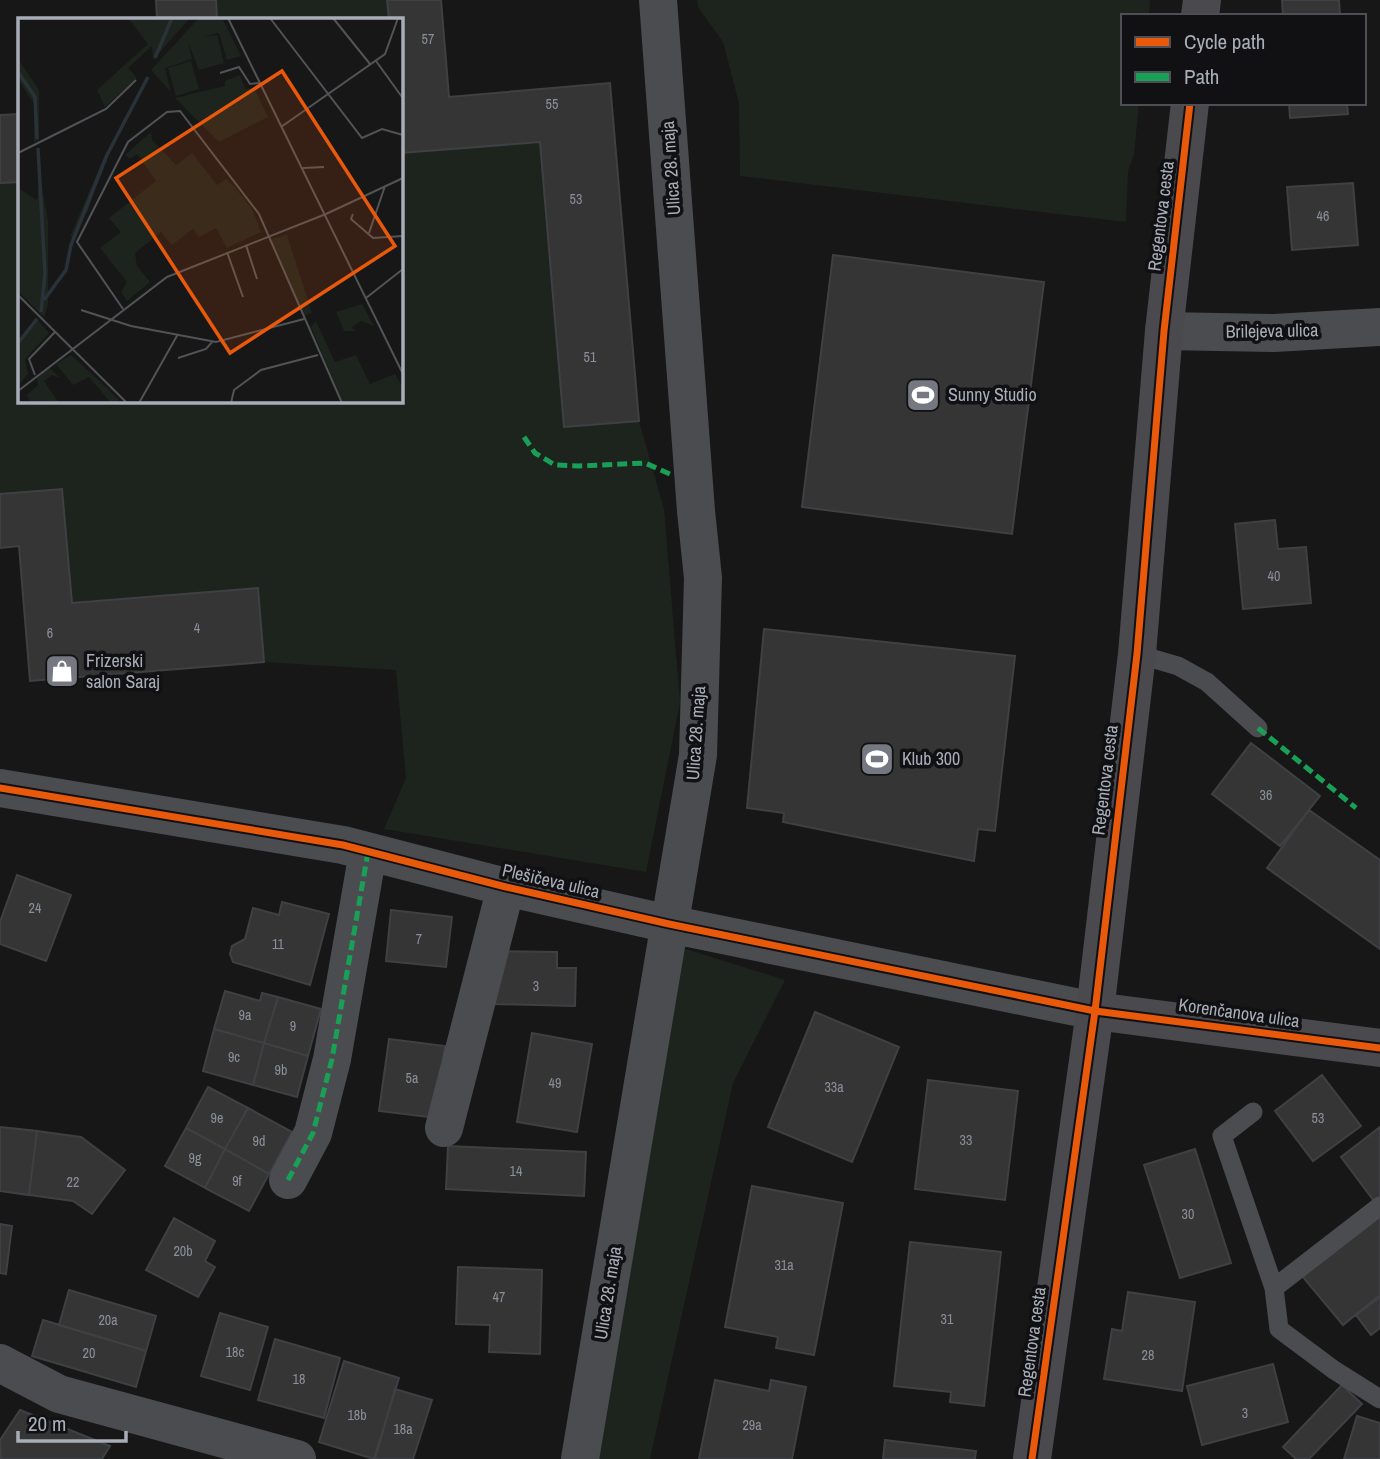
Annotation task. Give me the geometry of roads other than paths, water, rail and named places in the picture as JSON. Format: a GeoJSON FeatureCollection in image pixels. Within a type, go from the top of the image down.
{"type":"FeatureCollection","features":[{"type":"Feature","properties":{"kind":"street","name":"Ulica 28. maja"},"geometry":{"type":"LineString","coordinates":[[580,1459],[698,755],[704,578],[695,511],[658,0]]}},
{"type":"Feature","properties":{"kind":"street","name":"Regentova cesta"},"geometry":{"type":"LineString","coordinates":[[1032,1459],[1095,1011],[1137,653],[1164,331],[1190,105]]}},
{"type":"Feature","properties":{"kind":"street","name":"Brilejeva ulica"},"geometry":{"type":"LineString","coordinates":[[1164,331],[1274,333],[1380,327]]}},
{"type":"Feature","properties":{"kind":"street","name":"Plešičeva ulica"},"geometry":{"type":"LineString","coordinates":[[0,788],[343,845],[506,887],[669,924],[1095,1011]]}},
{"type":"Feature","properties":{"kind":"street"},"geometry":{"type":"LineString","coordinates":[[288,1180],[313,1133],[332,1059],[368,852]]}},
{"type":"Feature","properties":{"kind":"street","name":"Plešičeva ulica"},"geometry":{"type":"LineString","coordinates":[[444,1128],[506,887]]}},
{"type":"Feature","properties":{"kind":"street","name":"Korenčanova ulica"},"geometry":{"type":"LineString","coordinates":[[1095,1011],[1380,1048]]}},
{"type":"Feature","properties":{"kind":"street"},"geometry":{"type":"LineString","coordinates":[[0,1363],[59,1394],[297,1459]]}},
{"type":"Feature","properties":{"kind":"lane"},"geometry":{"type":"LineString","coordinates":[[1137,653],[1178,666],[1207,682],[1258,728]]}},
{"type":"Feature","properties":{"kind":"lane"},"geometry":{"type":"LineString","coordinates":[[1253,1112],[1222,1136],[1274,1288],[1279,1329],[1334,1370],[1380,1399]]}},
{"type":"Feature","properties":{"kind":"lane"},"geometry":{"type":"LineString","coordinates":[[1274,1288],[1380,1206]]}},
{"type":"Feature","properties":{"kind":"place","name":"Sunny Studio"},"geometry":{"type":"Point","coordinates":[923,395]}},
{"type":"Feature","properties":{"kind":"place","name":"Frizerski salon Saraj"},"geometry":{"type":"Point","coordinates":[62,671]}},
{"type":"Feature","properties":{"kind":"place","name":"Klub 300"},"geometry":{"type":"Point","coordinates":[877,759]}}]}
